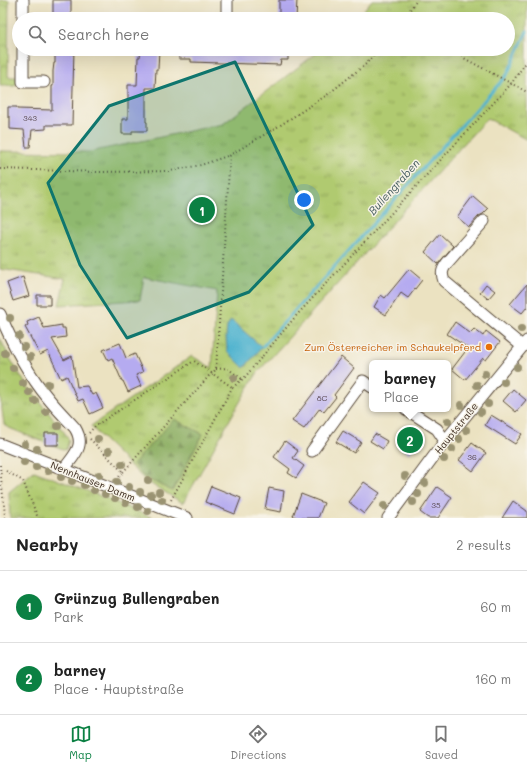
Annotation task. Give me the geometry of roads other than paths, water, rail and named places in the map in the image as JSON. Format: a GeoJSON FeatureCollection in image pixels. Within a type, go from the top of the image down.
{"type":"FeatureCollection","features":[{"type":"Feature","properties":{"kind":"street"},"geometry":{"type":"LineString","coordinates":[[23,0],[23,12]]}},
{"type":"Feature","properties":{"kind":"street"},"geometry":{"type":"LineString","coordinates":[[227,0],[227,12]]}},
{"type":"Feature","properties":{"kind":"street"},"geometry":{"type":"LineString","coordinates":[[23,56],[23,82],[44,82]]}},
{"type":"Feature","properties":{"kind":"street"},"geometry":{"type":"LineString","coordinates":[[484,221],[442,269],[444,281],[525,343]]}},
{"type":"Feature","properties":{"kind":"street"},"geometry":{"type":"LineString","coordinates":[[0,314],[20,355],[34,378],[47,397],[78,433],[80,440],[78,450],[64,469]]}},
{"type":"Feature","properties":{"kind":"street","name":"Hauptstraße"},"geometry":{"type":"LineString","coordinates":[[388,518],[445,441],[525,343]]}},
{"type":"Feature","properties":{"kind":"street"},"geometry":{"type":"LineString","coordinates":[[312,451],[362,381],[369,385]]}},
{"type":"Feature","properties":{"kind":"street"},"geometry":{"type":"LineString","coordinates":[[410,412],[436,429],[445,441]]}},
{"type":"Feature","properties":{"kind":"street","name":"Nennhauser Damm"},"geometry":{"type":"LineString","coordinates":[[0,444],[187,518]]}},
{"type":"Feature","properties":{"kind":"water"},"geometry":{"type":"Polygon","coordinates":[[[231,320],[262,347],[244,368],[227,351],[227,326],[231,320]]]}},
{"type":"Feature","properties":{"kind":"waterway","name":"Bullengraben"},"geometry":{"type":"LineString","coordinates":[[262,347],[507,75],[527,31]]}},
{"type":"Feature","properties":{"kind":"place","name":"Grünzug Bullengraben"},"geometry":{"type":"Point","coordinates":[202,210]}},
{"type":"Feature","properties":{"kind":"place","name":"Zum Österreicher im Schaukelpferd"},"geometry":{"type":"Point","coordinates":[489,347]}},
{"type":"Feature","properties":{"kind":"place","name":"barney"},"geometry":{"type":"Point","coordinates":[410,440]}}]}
